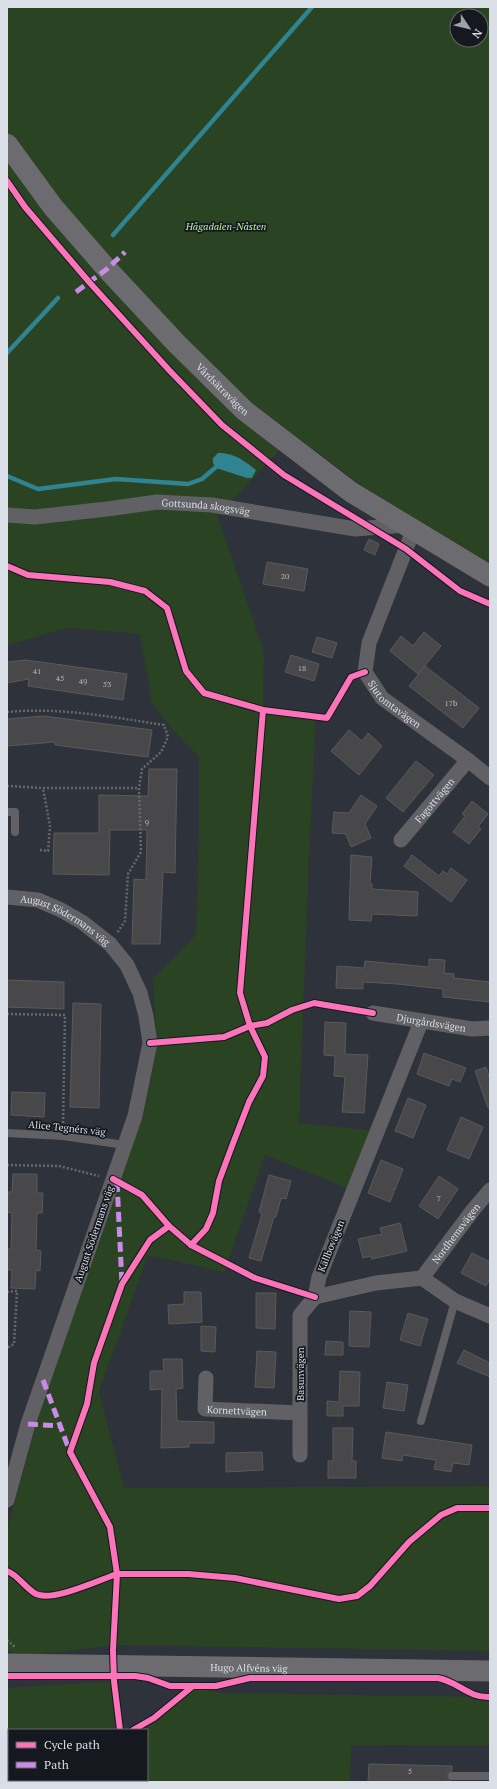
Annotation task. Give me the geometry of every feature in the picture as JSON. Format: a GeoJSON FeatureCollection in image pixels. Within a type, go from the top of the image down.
{"type":"FeatureCollection","features":[{"type":"Feature","properties":{"kind":"street","name":"Vårdsätravägen"},"geometry":{"type":"LineString","coordinates":[[7,144],[53,207],[107,270],[177,344],[245,411],[408,535],[490,576]]}},
{"type":"Feature","properties":{"kind":"street","name":"Gottsunda skogsväg"},"geometry":{"type":"LineString","coordinates":[[7,515],[35,517],[107,510],[157,502],[212,505],[355,529],[408,535]]}},
{"type":"Feature","properties":{"kind":"street","name":"Sjutomtavägen"},"geometry":{"type":"LineString","coordinates":[[408,535],[369,643],[365,672],[382,698],[468,760],[490,778]]}},
{"type":"Feature","properties":{"kind":"street","name":"Fagottvägen"},"geometry":{"type":"LineString","coordinates":[[401,840],[468,760]]}},
{"type":"Feature","properties":{"kind":"street","name":"August Södermans väg"},"geometry":{"type":"LineString","coordinates":[[7,897],[38,900],[60,910],[82,922],[110,944],[127,965],[140,993],[146,1016],[150,1042],[135,1116],[28,1424],[7,1500]]}},
{"type":"Feature","properties":{"kind":"street","name":"Djurgårdsvägen"},"geometry":{"type":"LineString","coordinates":[[373,1013],[421,1022],[472,1029],[490,1028]]}},
{"type":"Feature","properties":{"kind":"street","name":"Källbovägen"},"geometry":{"type":"LineString","coordinates":[[314,1297],[319,1277],[421,1022]]}},
{"type":"Feature","properties":{"kind":"street","name":"Nordhemsvägen"},"geometry":{"type":"LineString","coordinates":[[422,1278],[473,1210],[490,1190]]}},
{"type":"Feature","properties":{"kind":"street"},"geometry":{"type":"LineString","coordinates":[[314,1297],[376,1282],[422,1278],[455,1301],[490,1316]]}},
{"type":"Feature","properties":{"kind":"street","name":"Basunvägen"},"geometry":{"type":"LineString","coordinates":[[300,1455],[300,1315],[314,1297]]}},
{"type":"Feature","properties":{"kind":"street","name":"Kornettvägen"},"geometry":{"type":"LineString","coordinates":[[206,1378],[205,1409],[300,1412]]}},
{"type":"Feature","properties":{"kind":"street","name":"Hugo Alfvéns väg"},"geometry":{"type":"LineString","coordinates":[[7,1664],[490,1671]]}},
{"type":"Feature","properties":{"kind":"lane"},"geometry":{"type":"LineString","coordinates":[[7,812],[15,812],[15,832]]}},
{"type":"Feature","properties":{"kind":"lane","name":"Alice Tegnérs väg"},"geometry":{"type":"LineString","coordinates":[[7,1133],[63,1136],[125,1145]]}},
{"type":"Feature","properties":{"kind":"lane"},"geometry":{"type":"LineString","coordinates":[[421,1421],[455,1301]]}},
{"type":"Feature","properties":{"kind":"lane"},"geometry":{"type":"LineString","coordinates":[[452,1776],[490,1776]]}},
{"type":"Feature","properties":{"kind":"path"},"geometry":{"type":"LineString","coordinates":[[408,535],[425,564]]}},
{"type":"Feature","properties":{"kind":"path"},"geometry":{"type":"LineString","coordinates":[[7,712],[54,710],[98,714],[164,725],[168,737],[161,752],[142,769],[139,788],[141,852],[128,874],[125,921],[110,944]]}},
{"type":"Feature","properties":{"kind":"path"},"geometry":{"type":"LineString","coordinates":[[7,786],[43,788],[139,788]]}},
{"type":"Feature","properties":{"kind":"path"},"geometry":{"type":"LineString","coordinates":[[40,850],[48,851],[50,826],[43,788]]}},
{"type":"Feature","properties":{"kind":"path"},"geometry":{"type":"LineString","coordinates":[[7,1014],[66,1015],[63,1136]]}},
{"type":"Feature","properties":{"kind":"path"},"geometry":{"type":"LineString","coordinates":[[7,1165],[59,1166],[113,1180]]}},
{"type":"Feature","properties":{"kind":"path"},"geometry":{"type":"LineString","coordinates":[[7,1292],[17,1291],[14,1344],[7,1348]]}},
{"type":"Feature","properties":{"kind":"green space","name":"Hågadalen-Nåsten"},"geometry":{"type":"Polygon","coordinates":[[[7,7],[490,7],[490,564],[390,506],[294,435],[223,510],[215,509],[264,652],[263,710],[316,716],[299,1123],[376,1131],[354,1191],[265,1155],[224,1272],[148,1255],[99,1391],[124,1488],[490,1486],[490,1651],[118,1645],[23,1656],[7,1650],[7,1535],[9,1523],[37,1422],[144,1112],[157,1048],[153,979],[196,935],[199,836],[199,757],[172,729],[152,703],[140,634],[68,628],[7,645],[7,7]]]}},
{"type":"Feature","properties":{"kind":"green space"},"geometry":{"type":"Polygon","coordinates":[[[114,1681],[120,1729],[8,1729],[8,1744],[7,1688],[114,1681]]]}},
{"type":"Feature","properties":{"kind":"green space"},"geometry":{"type":"Polygon","coordinates":[[[193,1686],[221,1693],[490,1697],[490,1746],[351,1745],[350,1782],[84,1781],[148,1781],[148,1729],[135,1729],[154,1718],[193,1686]]]}},
{"type":"Feature","properties":{"kind":"water"},"geometry":{"type":"Polygon","coordinates":[[[218,453],[229,454],[248,463],[256,470],[252,478],[247,478],[216,468],[213,463],[213,458],[218,453]]]}},
{"type":"Feature","properties":{"kind":"building"},"geometry":{"type":"Polygon","coordinates":[[[369,539],[379,544],[375,555],[364,550],[369,539]]]}},
{"type":"Feature","properties":{"kind":"building"},"geometry":{"type":"Polygon","coordinates":[[[267,562],[308,569],[304,591],[263,584],[267,562]]]}},
{"type":"Feature","properties":{"kind":"building"},"geometry":{"type":"Polygon","coordinates":[[[424,632],[441,646],[418,674],[390,651],[401,636],[413,646],[424,632]]]}},
{"type":"Feature","properties":{"kind":"building"},"geometry":{"type":"Polygon","coordinates":[[[317,637],[337,643],[332,658],[312,652],[317,637]]]}},
{"type":"Feature","properties":{"kind":"building"},"geometry":{"type":"Polygon","coordinates":[[[291,655],[319,664],[314,681],[285,672],[291,655]]]}},
{"type":"Feature","properties":{"kind":"building"},"geometry":{"type":"Polygon","coordinates":[[[26,660],[127,674],[123,700],[28,686],[29,679],[7,683],[7,662],[26,660]]]}},
{"type":"Feature","properties":{"kind":"building"},"geometry":{"type":"Polygon","coordinates":[[[425,666],[479,708],[463,728],[409,686],[425,666]]]}},
{"type":"Feature","properties":{"kind":"building"},"geometry":{"type":"Polygon","coordinates":[[[44,716],[152,730],[148,757],[55,745],[55,742],[7,746],[7,719],[44,716]]]}},
{"type":"Feature","properties":{"kind":"building"},"geometry":{"type":"Polygon","coordinates":[[[349,730],[362,741],[368,733],[382,746],[359,775],[331,751],[349,730]]]}},
{"type":"Feature","properties":{"kind":"building"},"geometry":{"type":"Polygon","coordinates":[[[416,761],[434,775],[403,812],[386,798],[416,761]]]}},
{"type":"Feature","properties":{"kind":"building"},"geometry":{"type":"Polygon","coordinates":[[[149,769],[177,769],[175,873],[163,872],[160,944],[132,944],[134,879],[146,880],[147,830],[110,830],[109,875],[53,874],[54,833],[99,833],[99,795],[148,796],[149,769]]]}},
{"type":"Feature","properties":{"kind":"building"},"geometry":{"type":"Polygon","coordinates":[[[361,795],[377,806],[365,824],[371,838],[351,847],[346,834],[332,833],[334,812],[349,813],[361,795]]]}},
{"type":"Feature","properties":{"kind":"building"},"geometry":{"type":"Polygon","coordinates":[[[472,801],[488,814],[478,827],[481,829],[469,844],[453,832],[465,816],[462,814],[472,801]]]}},
{"type":"Feature","properties":{"kind":"building"},"geometry":{"type":"Polygon","coordinates":[[[351,855],[372,857],[370,884],[372,884],[372,889],[418,892],[417,916],[372,914],[371,921],[349,920],[351,855]]]}},
{"type":"Feature","properties":{"kind":"building"},"geometry":{"type":"Polygon","coordinates":[[[412,855],[439,876],[443,871],[447,874],[451,868],[467,880],[451,902],[404,866],[412,855]]]}},
{"type":"Feature","properties":{"kind":"building"},"geometry":{"type":"Polygon","coordinates":[[[429,959],[445,960],[444,973],[454,974],[454,978],[490,982],[490,1002],[443,997],[443,989],[397,984],[363,982],[363,989],[336,988],[337,966],[364,968],[365,961],[429,967],[429,959]]]}},
{"type":"Feature","properties":{"kind":"building"},"geometry":{"type":"Polygon","coordinates":[[[7,980],[64,982],[64,1009],[7,1007],[7,980]]]}},
{"type":"Feature","properties":{"kind":"building"},"geometry":{"type":"Polygon","coordinates":[[[73,1003],[101,1004],[99,1108],[70,1107],[73,1003]]]}},
{"type":"Feature","properties":{"kind":"building"},"geometry":{"type":"Polygon","coordinates":[[[325,1022],[346,1023],[345,1054],[368,1055],[364,1113],[342,1112],[345,1077],[334,1076],[335,1056],[324,1055],[325,1022]]]}},
{"type":"Feature","properties":{"kind":"building"},"geometry":{"type":"Polygon","coordinates":[[[424,1053],[466,1068],[460,1082],[452,1079],[449,1086],[417,1074],[424,1053]]]}},
{"type":"Feature","properties":{"kind":"building"},"geometry":{"type":"Polygon","coordinates":[[[486,1067],[490,1079],[490,1108],[488,1108],[475,1071],[486,1067]]]}},
{"type":"Feature","properties":{"kind":"building"},"geometry":{"type":"Polygon","coordinates":[[[12,1092],[45,1093],[44,1117],[11,1115],[12,1092]]]}},
{"type":"Feature","properties":{"kind":"building"},"geometry":{"type":"Polygon","coordinates":[[[408,1098],[426,1105],[413,1138],[395,1131],[408,1098]]]}},
{"type":"Feature","properties":{"kind":"building"},"geometry":{"type":"Polygon","coordinates":[[[461,1117],[483,1127],[469,1159],[447,1150],[461,1117]]]}},
{"type":"Feature","properties":{"kind":"building"},"geometry":{"type":"Polygon","coordinates":[[[381,1160],[403,1169],[395,1190],[393,1188],[394,1192],[390,1202],[368,1193],[381,1160]]]}},
{"type":"Feature","properties":{"kind":"building"},"geometry":{"type":"Polygon","coordinates":[[[13,1174],[37,1174],[37,1193],[43,1193],[42,1213],[37,1213],[36,1250],[41,1251],[40,1271],[36,1270],[35,1289],[11,1288],[12,1270],[7,1270],[7,1249],[11,1249],[12,1213],[7,1212],[8,1192],[12,1192],[13,1174]]]}},
{"type":"Feature","properties":{"kind":"building"},"geometry":{"type":"Polygon","coordinates":[[[269,1175],[291,1181],[286,1199],[281,1198],[261,1261],[249,1258],[262,1214],[259,1212],[269,1175]]]}},
{"type":"Feature","properties":{"kind":"building"},"geometry":{"type":"Polygon","coordinates":[[[439,1176],[458,1189],[438,1219],[419,1206],[439,1176]]]}},
{"type":"Feature","properties":{"kind":"building"},"geometry":{"type":"Polygon","coordinates":[[[400,1223],[407,1251],[372,1259],[371,1256],[363,1258],[358,1239],[382,1234],[380,1228],[400,1223]]]}},
{"type":"Feature","properties":{"kind":"building"},"geometry":{"type":"Polygon","coordinates":[[[472,1253],[490,1262],[490,1279],[486,1286],[461,1273],[472,1253]]]}},
{"type":"Feature","properties":{"kind":"building"},"geometry":{"type":"Polygon","coordinates":[[[184,1292],[201,1292],[202,1322],[169,1324],[168,1305],[184,1304],[184,1292]]]}},
{"type":"Feature","properties":{"kind":"building"},"geometry":{"type":"Polygon","coordinates":[[[256,1293],[276,1293],[275,1329],[256,1328],[256,1293]]]}},
{"type":"Feature","properties":{"kind":"building"},"geometry":{"type":"Polygon","coordinates":[[[350,1311],[371,1312],[369,1347],[349,1346],[350,1311]]]}},
{"type":"Feature","properties":{"kind":"building"},"geometry":{"type":"Polygon","coordinates":[[[408,1313],[428,1319],[420,1346],[400,1340],[408,1313]]]}},
{"type":"Feature","properties":{"kind":"building"},"geometry":{"type":"Polygon","coordinates":[[[201,1326],[216,1327],[215,1352],[201,1351],[201,1326]]]}},
{"type":"Feature","properties":{"kind":"building"},"geometry":{"type":"Polygon","coordinates":[[[326,1341],[343,1342],[343,1355],[325,1355],[326,1341]]]}},
{"type":"Feature","properties":{"kind":"building"},"geometry":{"type":"Polygon","coordinates":[[[464,1350],[490,1363],[490,1377],[457,1363],[464,1350]]]}},
{"type":"Feature","properties":{"kind":"building"},"geometry":{"type":"Polygon","coordinates":[[[257,1351],[276,1352],[274,1388],[255,1387],[257,1351]]]}},
{"type":"Feature","properties":{"kind":"building"},"geometry":{"type":"Polygon","coordinates":[[[163,1359],[182,1359],[183,1388],[176,1389],[177,1421],[214,1422],[214,1443],[189,1443],[189,1447],[161,1448],[162,1389],[150,1390],[150,1371],[164,1371],[163,1359]]]}},
{"type":"Feature","properties":{"kind":"building"},"geometry":{"type":"Polygon","coordinates":[[[340,1371],[360,1372],[359,1406],[343,1406],[343,1416],[327,1416],[327,1401],[339,1402],[340,1371]]]}},
{"type":"Feature","properties":{"kind":"building"},"geometry":{"type":"Polygon","coordinates":[[[387,1382],[408,1385],[404,1411],[383,1408],[387,1382]]]}},
{"type":"Feature","properties":{"kind":"building"},"geometry":{"type":"Polygon","coordinates":[[[333,1428],[353,1428],[352,1461],[356,1461],[356,1478],[328,1478],[328,1461],[333,1461],[333,1428]]]}},
{"type":"Feature","properties":{"kind":"building"},"geometry":{"type":"Polygon","coordinates":[[[386,1432],[472,1445],[469,1465],[453,1463],[451,1472],[434,1469],[436,1460],[403,1455],[402,1461],[382,1458],[386,1432]]]}},
{"type":"Feature","properties":{"kind":"building"},"geometry":{"type":"Polygon","coordinates":[[[262,1452],[263,1470],[226,1472],[226,1453],[262,1452]]]}},
{"type":"Feature","properties":{"kind":"building"},"geometry":{"type":"Polygon","coordinates":[[[369,1764],[452,1766],[452,1771],[447,1776],[452,1782],[368,1782],[369,1764]]]}},
{"type":"Feature","properties":{"kind":"waterway"},"geometry":{"type":"LineString","coordinates":[[113,235],[312,7]]}},
{"type":"Feature","properties":{"kind":"waterway"},"geometry":{"type":"LineString","coordinates":[[7,353],[58,298]]}},
{"type":"Feature","properties":{"kind":"waterway"},"geometry":{"type":"LineString","coordinates":[[7,476],[38,489],[116,479],[188,484],[202,479],[216,467]]}},
{"type":"Feature","properties":{"kind":"marked path"},"geometry":{"type":"LineString","coordinates":[[76,292],[107,269],[125,252]]}},
{"type":"Feature","properties":{"kind":"marked path"},"geometry":{"type":"LineString","coordinates":[[117,1182],[122,1284]]}},
{"type":"Feature","properties":{"kind":"marked path"},"geometry":{"type":"LineString","coordinates":[[43,1380],[70,1452]]}},
{"type":"Feature","properties":{"kind":"marked path"},"geometry":{"type":"LineString","coordinates":[[28,1424],[60,1426]]}},
{"type":"Feature","properties":{"kind":"cycle path"},"geometry":{"type":"LineString","coordinates":[[7,181],[25,207],[90,283],[169,370],[222,425],[284,475],[406,549],[460,591],[490,604]]}},
{"type":"Feature","properties":{"kind":"cycle path"},"geometry":{"type":"LineString","coordinates":[[7,566],[28,575],[110,582],[145,591],[167,608],[186,671],[204,693],[263,710],[327,718],[351,677],[365,672]]}},
{"type":"Feature","properties":{"kind":"cycle path"},"geometry":{"type":"LineString","coordinates":[[191,1245],[206,1229],[213,1213],[219,1181],[249,1102],[263,1076],[265,1057],[250,1026],[240,993],[263,710]]}},
{"type":"Feature","properties":{"kind":"cycle path"},"geometry":{"type":"LineString","coordinates":[[150,1043],[224,1037],[250,1026],[267,1023],[292,1010],[314,1003],[373,1013]]}},
{"type":"Feature","properties":{"kind":"cycle path"},"geometry":{"type":"LineString","coordinates":[[113,1179],[142,1195],[169,1226],[191,1245],[255,1278],[315,1297]]}},
{"type":"Feature","properties":{"kind":"cycle path"},"geometry":{"type":"LineString","coordinates":[[169,1226],[150,1240],[122,1284],[94,1363],[87,1404],[70,1452],[110,1527],[117,1574],[188,1574],[235,1578],[339,1599],[357,1596],[370,1586],[409,1542],[441,1515],[457,1508],[490,1508]]}},
{"type":"Feature","properties":{"kind":"cycle path"},"geometry":{"type":"LineString","coordinates":[[7,1571],[15,1575],[36,1594],[44,1596],[64,1593],[117,1574],[113,1650],[114,1681],[120,1729]]}},
{"type":"Feature","properties":{"kind":"cycle path"},"geometry":{"type":"LineString","coordinates":[[7,1676],[135,1676],[148,1678],[170,1686],[216,1686],[250,1678],[438,1678],[476,1695],[490,1697]]}},
{"type":"Feature","properties":{"kind":"cycle path"},"geometry":{"type":"LineString","coordinates":[[135,1729],[154,1718],[193,1686]]}}]}
